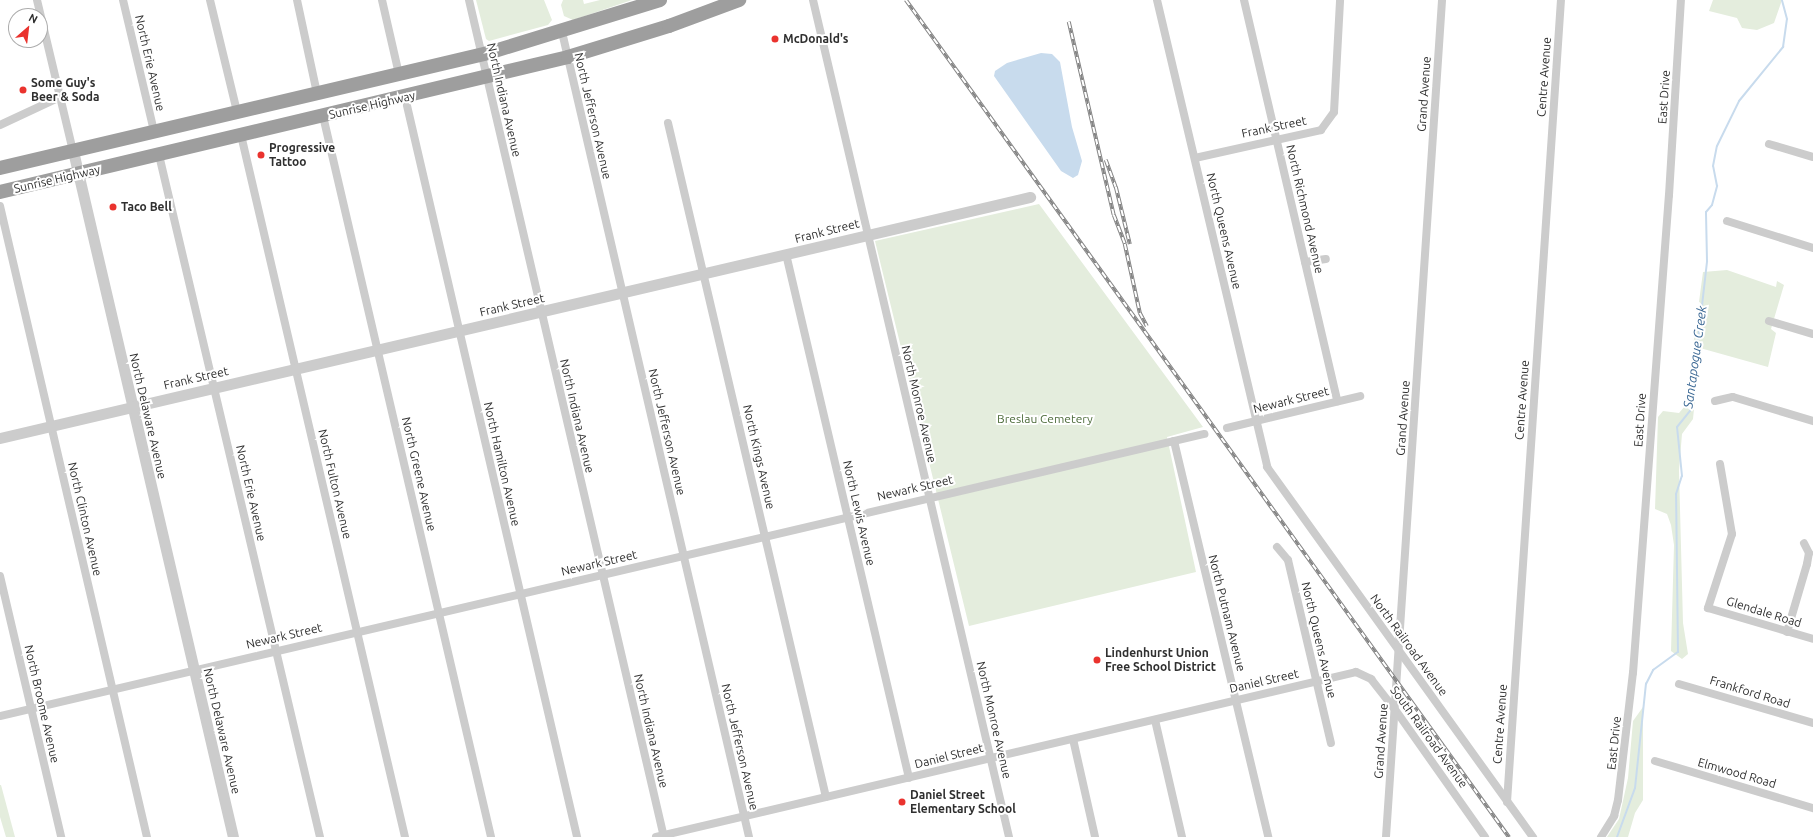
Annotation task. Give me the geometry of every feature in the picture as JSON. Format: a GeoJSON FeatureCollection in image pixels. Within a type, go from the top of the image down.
{"type":"FeatureCollection","features":[{"type":"Feature","properties":{"kind":"highway","name":"Sunrise Highway"},"geometry":{"type":"LineString","coordinates":[[0,168],[481,55],[562,32],[660,0]]}},
{"type":"Feature","properties":{"kind":"highway","name":"Sunrise Highway"},"geometry":{"type":"LineString","coordinates":[[0,192],[487,78],[568,57],[669,26],[740,0]]}},
{"type":"Feature","properties":{"kind":"street","name":"North Delaware Avenue"},"geometry":{"type":"LineString","coordinates":[[37,0],[233,837]]}},
{"type":"Feature","properties":{"kind":"street","name":"North Erie Avenue"},"geometry":{"type":"LineString","coordinates":[[123,0],[154,131]]}},
{"type":"Feature","properties":{"kind":"street"},"geometry":{"type":"LineString","coordinates":[[210,0],[237,112]]}},
{"type":"Feature","properties":{"kind":"street"},"geometry":{"type":"LineString","coordinates":[[297,0],[317,93]]}},
{"type":"Feature","properties":{"kind":"street"},"geometry":{"type":"LineString","coordinates":[[382,0],[399,74]]}},
{"type":"Feature","properties":{"kind":"street","name":"North Indiana Avenue"},"geometry":{"type":"LineString","coordinates":[[469,0],[662,836]]}},
{"type":"Feature","properties":{"kind":"street","name":"North Monroe Avenue"},"geometry":{"type":"LineString","coordinates":[[813,0],[928,497],[1009,837]]}},
{"type":"Feature","properties":{"kind":"street","name":"North Queens Avenue"},"geometry":{"type":"LineString","coordinates":[[1157,0],[1267,467]]}},
{"type":"Feature","properties":{"kind":"street","name":"North Richmond Avenue"},"geometry":{"type":"LineString","coordinates":[[1244,0],[1337,401]]}},
{"type":"Feature","properties":{"kind":"street","name":"Frank Street"},"geometry":{"type":"LineString","coordinates":[[1195,158],[1320,130],[1333,116],[1340,0]]}},
{"type":"Feature","properties":{"kind":"street","name":"Grand Avenue"},"geometry":{"type":"LineString","coordinates":[[1386,837],[1394,708],[1400,653],[1442,0]]}},
{"type":"Feature","properties":{"kind":"street","name":"Centre Avenue"},"geometry":{"type":"LineString","coordinates":[[1507,802],[1561,0]]}},
{"type":"Feature","properties":{"kind":"street","name":"East Drive"},"geometry":{"type":"LineString","coordinates":[[1601,837],[1614,816],[1618,800],[1632,688],[1669,195],[1681,0]]}},
{"type":"Feature","properties":{"kind":"street","name":"North Jefferson Avenue"},"geometry":{"type":"LineString","coordinates":[[562,32],[749,837]]}},
{"type":"Feature","properties":{"kind":"street"},"geometry":{"type":"LineString","coordinates":[[0,125],[60,97]]}},
{"type":"Feature","properties":{"kind":"street","name":"North Hamilton Avenue"},"geometry":{"type":"LineString","coordinates":[[405,97],[458,331],[577,837]]}},
{"type":"Feature","properties":{"kind":"street","name":"North Greene Avenue"},"geometry":{"type":"LineString","coordinates":[[323,116],[491,837]]}},
{"type":"Feature","properties":{"kind":"street","name":"North Kings Avenue"},"geometry":{"type":"LineString","coordinates":[[668,123],[826,797]]}},
{"type":"Feature","properties":{"kind":"street","name":"North Fulton Avenue"},"geometry":{"type":"LineString","coordinates":[[242,136],[405,837]]}},
{"type":"Feature","properties":{"kind":"street"},"geometry":{"type":"LineString","coordinates":[[1769,144],[1813,158]]}},
{"type":"Feature","properties":{"kind":"street","name":"North Erie Avenue"},"geometry":{"type":"LineString","coordinates":[[159,155],[320,837]]}},
{"type":"Feature","properties":{"kind":"street","name":"Frank Street"},"geometry":{"type":"LineString","coordinates":[[0,438],[52,427],[214,387],[622,294],[703,273],[1030,197]]}},
{"type":"Feature","properties":{"kind":"street","name":"North Clinton Avenue"},"geometry":{"type":"LineString","coordinates":[[0,206],[147,837]]}},
{"type":"Feature","properties":{"kind":"street"},"geometry":{"type":"LineString","coordinates":[[1727,221],[1813,248]]}},
{"type":"Feature","properties":{"kind":"street","name":"North Lewis Avenue"},"geometry":{"type":"LineString","coordinates":[[786,254],[847,517],[910,778]]}},
{"type":"Feature","properties":{"kind":"street"},"geometry":{"type":"LineString","coordinates":[[1305,262],[1326,259]]}},
{"type":"Feature","properties":{"kind":"street"},"geometry":{"type":"LineString","coordinates":[[1769,321],[1813,334]]}},
{"type":"Feature","properties":{"kind":"street","name":"Newark Street"},"geometry":{"type":"LineString","coordinates":[[1227,428],[1360,396]]}},
{"type":"Feature","properties":{"kind":"street"},"geometry":{"type":"LineString","coordinates":[[1715,401],[1733,397],[1813,422]]}},
{"type":"Feature","properties":{"kind":"street","name":"Newark Street"},"geometry":{"type":"LineString","coordinates":[[0,716],[276,650],[358,633],[520,593],[602,575],[928,497],[1204,434]]}},
{"type":"Feature","properties":{"kind":"street","name":"North Putnam Avenue"},"geometry":{"type":"LineString","coordinates":[[1174,441],[1268,837]]}},
{"type":"Feature","properties":{"kind":"street","name":"Glendale Road"},"geometry":{"type":"LineString","coordinates":[[1720,464],[1732,534],[1708,608],[1813,639]]}},
{"type":"Feature","properties":{"kind":"street","name":"North Railroad Avenue"},"geometry":{"type":"LineString","coordinates":[[1267,467],[1533,837]]}},
{"type":"Feature","properties":{"kind":"street"},"geometry":{"type":"LineString","coordinates":[[1787,632],[1807,564],[1809,553],[1804,543]]}},
{"type":"Feature","properties":{"kind":"street","name":"North Queens Avenue"},"geometry":{"type":"LineString","coordinates":[[1276,547],[1288,560],[1331,743]]}},
{"type":"Feature","properties":{"kind":"street","name":"North Broome Avenue"},"geometry":{"type":"LineString","coordinates":[[0,576],[61,837]]}},
{"type":"Feature","properties":{"kind":"street","name":"South Railroad Avenue"},"geometry":{"type":"LineString","coordinates":[[1317,681],[1356,672],[1364,674],[1371,679],[1394,708],[1485,837]]}},
{"type":"Feature","properties":{"kind":"street","name":"Daniel Street"},"geometry":{"type":"LineString","coordinates":[[662,836],[1317,681]]}},
{"type":"Feature","properties":{"kind":"street","name":"Frankford Road"},"geometry":{"type":"LineString","coordinates":[[1679,684],[1813,723]]}},
{"type":"Feature","properties":{"kind":"street"},"geometry":{"type":"LineString","coordinates":[[1154,720],[1182,837]]}},
{"type":"Feature","properties":{"kind":"street"},"geometry":{"type":"LineString","coordinates":[[1073,739],[1096,837]]}},
{"type":"Feature","properties":{"kind":"street","name":"Elmwood Road"},"geometry":{"type":"LineString","coordinates":[[1655,761],[1813,808]]}},
{"type":"Feature","properties":{"kind":"green space"},"geometry":{"type":"Polygon","coordinates":[[[476,0],[544,0],[552,20],[548,25],[489,41],[486,39],[476,0]]]}},
{"type":"Feature","properties":{"kind":"green space"},"geometry":{"type":"Polygon","coordinates":[[[563,0],[583,0],[584,4],[600,0],[632,0],[573,20],[564,16],[561,5],[563,0]]]}},
{"type":"Feature","properties":{"kind":"green space"},"geometry":{"type":"Polygon","coordinates":[[[1713,0],[1782,0],[1774,23],[1757,30],[1742,28],[1737,18],[1709,11],[1713,0]]]}},
{"type":"Feature","properties":{"kind":"green space","name":"Breslau Cemetery"},"geometry":{"type":"Polygon","coordinates":[[[1039,204],[1203,427],[1167,437],[1196,572],[969,626],[875,241],[1039,204]]]}},
{"type":"Feature","properties":{"kind":"green space"},"geometry":{"type":"Polygon","coordinates":[[[1727,270],[1776,287],[1777,281],[1784,285],[1771,329],[1776,333],[1768,367],[1700,348],[1693,419],[1682,434],[1679,470],[1683,623],[1688,654],[1682,659],[1671,651],[1674,545],[1671,525],[1667,514],[1655,509],[1658,417],[1663,411],[1679,413],[1685,406],[1703,272],[1727,270]]]}},
{"type":"Feature","properties":{"kind":"green space"},"geometry":{"type":"Polygon","coordinates":[[[1643,707],[1643,800],[1635,813],[1628,837],[1607,837],[1619,819],[1628,778],[1633,721],[1643,707]]]}},
{"type":"Feature","properties":{"kind":"green space"},"geometry":{"type":"Polygon","coordinates":[[[0,785],[15,837],[6,837],[0,817],[0,785]]]}},
{"type":"Feature","properties":{"kind":"water"},"geometry":{"type":"Polygon","coordinates":[[[1041,53],[1052,54],[1060,62],[1072,127],[1082,161],[1078,175],[1073,178],[1061,171],[994,76],[995,71],[1007,63],[1041,53]]]}},
{"type":"Feature","properties":{"kind":"waterway","name":"Santapogue Creek"},"geometry":{"type":"LineString","coordinates":[[1617,837],[1635,788],[1646,684],[1653,670],[1678,652],[1676,494],[1682,476],[1677,427],[1690,411],[1707,261],[1706,212],[1712,205],[1717,186],[1713,166],[1717,146],[1739,101],[1783,47],[1787,19],[1782,0]]}},
{"type":"Feature","properties":{"kind":"railway"},"geometry":{"type":"LineString","coordinates":[[906,0],[1509,837]]}},
{"type":"Feature","properties":{"kind":"railway"},"geometry":{"type":"LineString","coordinates":[[1069,22],[1114,215],[1125,244],[1140,313],[1147,326]]}},
{"type":"Feature","properties":{"kind":"railway"},"geometry":{"type":"LineString","coordinates":[[1106,160],[1116,187],[1130,244]]}},
{"type":"Feature","properties":{"kind":"place","name":"McDonald's"},"geometry":{"type":"Point","coordinates":[775,39]}},
{"type":"Feature","properties":{"kind":"place","name":"Some Guy's Beer & Soda"},"geometry":{"type":"Point","coordinates":[23,90]}},
{"type":"Feature","properties":{"kind":"place","name":"Progressive Tattoo"},"geometry":{"type":"Point","coordinates":[261,155]}},
{"type":"Feature","properties":{"kind":"place","name":"Taco Bell"},"geometry":{"type":"Point","coordinates":[113,207]}},
{"type":"Feature","properties":{"kind":"place","name":"Lindenhurst Union Free School District"},"geometry":{"type":"Point","coordinates":[1097,660]}},
{"type":"Feature","properties":{"kind":"place","name":"Daniel Street Elementary School"},"geometry":{"type":"Point","coordinates":[902,802]}}]}
